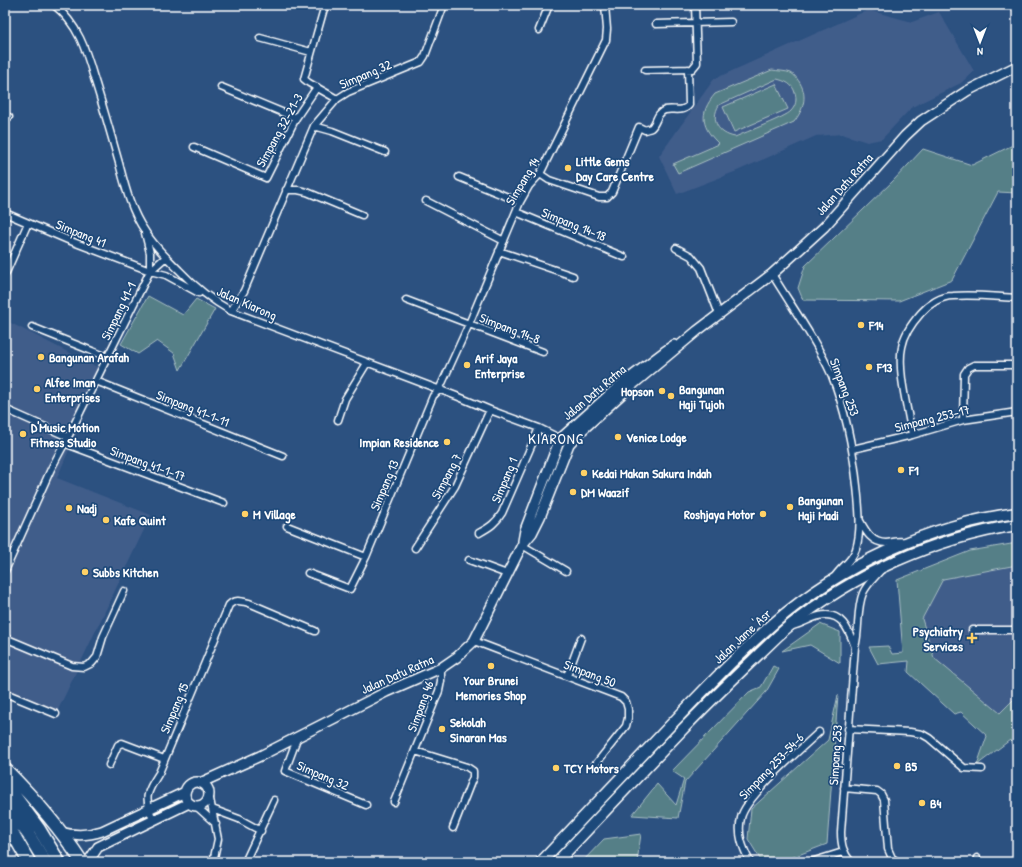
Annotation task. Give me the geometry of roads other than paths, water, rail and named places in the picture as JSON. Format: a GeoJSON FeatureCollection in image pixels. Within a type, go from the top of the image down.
{"type":"FeatureCollection","features":[{"type":"Feature","properties":{"kind":"highway"},"geometry":{"type":"LineString","coordinates":[[5,768],[30,793],[82,862]]}},
{"type":"Feature","properties":{"kind":"highway"},"geometry":{"type":"LineString","coordinates":[[5,783],[39,829],[59,862]]}},
{"type":"Feature","properties":{"kind":"highway"},"geometry":{"type":"LineString","coordinates":[[5,802],[28,834],[45,862]]}},
{"type":"Feature","properties":{"kind":"highway"},"geometry":{"type":"LineString","coordinates":[[5,820],[28,861]]}},
{"type":"Feature","properties":{"kind":"main road","name":"Jalan Datu Ratna"},"geometry":{"type":"LineString","coordinates":[[522,544],[532,533],[540,517],[569,444],[624,392],[697,331],[772,274],[824,227],[921,121],[967,91],[1017,66]]}},
{"type":"Feature","properties":{"kind":"main road","name":"Jalan Datu Ratna"},"geometry":{"type":"LineString","coordinates":[[200,783],[226,772],[386,692],[441,668],[457,657],[474,641],[522,544],[525,530],[560,438],[619,386],[664,352],[697,331]]}},
{"type":"Feature","properties":{"kind":"main road"},"geometry":{"type":"LineString","coordinates":[[1003,515],[1006,511],[1017,506]]}},
{"type":"Feature","properties":{"kind":"main road","name":"Jalan Jame 'Asr"},"geometry":{"type":"LineString","coordinates":[[541,862],[698,696],[775,622],[803,601],[832,581],[868,560],[907,542],[948,529],[1003,515],[1017,513]]}},
{"type":"Feature","properties":{"kind":"main road","name":"Jalan Jame 'Asr"},"geometry":{"type":"LineString","coordinates":[[557,862],[707,704],[787,628],[850,584],[895,561],[932,546],[974,533],[1017,525]]}},
{"type":"Feature","properties":{"kind":"main road"},"geometry":{"type":"LineString","coordinates":[[993,529],[1005,532],[1017,531]]}},
{"type":"Feature","properties":{"kind":"main road","name":"Jalan Datu Ratna"},"geometry":{"type":"LineString","coordinates":[[208,792],[226,772]]}},
{"type":"Feature","properties":{"kind":"main road"},"geometry":{"type":"LineString","coordinates":[[88,862],[98,847],[154,820],[192,805],[204,804],[208,798],[208,792],[206,787],[200,783],[192,783],[186,788],[186,800],[192,805]]}},
{"type":"Feature","properties":{"kind":"main road"},"geometry":{"type":"LineString","coordinates":[[60,832],[76,835],[92,835],[185,792]]}},
{"type":"Feature","properties":{"kind":"street","name":"Jalan Kiarong"},"geometry":{"type":"LineString","coordinates":[[54,5],[69,19],[84,44],[101,98],[126,189],[144,231],[190,282],[210,299],[231,311],[539,428],[569,444]]}},
{"type":"Feature","properties":{"kind":"street"},"geometry":{"type":"LineString","coordinates":[[325,5],[304,79],[337,99]]}},
{"type":"Feature","properties":{"kind":"street","name":"Simpang 32"},"geometry":{"type":"LineString","coordinates":[[231,311],[244,291],[314,126],[337,99],[348,92],[421,62],[425,56],[444,5]]}},
{"type":"Feature","properties":{"kind":"street"},"geometry":{"type":"LineString","coordinates":[[538,30],[549,5]]}},
{"type":"Feature","properties":{"kind":"street","name":"Simpang 14"},"geometry":{"type":"LineString","coordinates":[[439,390],[469,324],[520,202],[529,186],[540,174],[606,40],[608,29],[605,5]]}},
{"type":"Feature","properties":{"kind":"street"},"geometry":{"type":"LineString","coordinates":[[645,70],[688,69],[692,68],[697,63],[695,5]]}},
{"type":"Feature","properties":{"kind":"street"},"geometry":{"type":"LineString","coordinates":[[656,24],[731,22]]}},
{"type":"Feature","properties":{"kind":"street"},"geometry":{"type":"LineString","coordinates":[[260,38],[311,52]]}},
{"type":"Feature","properties":{"kind":"street"},"geometry":{"type":"LineString","coordinates":[[540,174],[548,180],[577,190],[599,197],[607,197],[612,192],[639,127],[645,130],[651,128],[658,115],[664,110],[682,110],[686,109],[689,105],[688,69]]}},
{"type":"Feature","properties":{"kind":"street"},"geometry":{"type":"LineString","coordinates":[[221,87],[296,118]]}},
{"type":"Feature","properties":{"kind":"street","name":"Simpang 32-21-3"},"geometry":{"type":"LineString","coordinates":[[194,147],[266,178],[296,118],[316,87]]}},
{"type":"Feature","properties":{"kind":"street"},"geometry":{"type":"LineString","coordinates":[[314,126],[332,131],[385,152]]}},
{"type":"Feature","properties":{"kind":"street"},"geometry":{"type":"LineString","coordinates":[[459,177],[520,202]]}},
{"type":"Feature","properties":{"kind":"street"},"geometry":{"type":"LineString","coordinates":[[286,190],[307,192],[362,215]]}},
{"type":"Feature","properties":{"kind":"street"},"geometry":{"type":"LineString","coordinates":[[426,201],[504,241]]}},
{"type":"Feature","properties":{"kind":"street","name":"Simpang 14-18"},"geometry":{"type":"LineString","coordinates":[[516,212],[624,257]]}},
{"type":"Feature","properties":{"kind":"street","name":"Simpang 41"},"geometry":{"type":"LineString","coordinates":[[5,213],[68,240],[150,271]]}},
{"type":"Feature","properties":{"kind":"street"},"geometry":{"type":"LineString","coordinates":[[5,275],[28,223]]}},
{"type":"Feature","properties":{"kind":"street","name":"Simpang 41-1"},"geometry":{"type":"LineString","coordinates":[[144,231],[150,253],[150,271]]}},
{"type":"Feature","properties":{"kind":"street"},"geometry":{"type":"LineString","coordinates":[[676,248],[692,256],[701,268],[719,314]]}},
{"type":"Feature","properties":{"kind":"street"},"geometry":{"type":"LineString","coordinates":[[499,251],[573,276]]}},
{"type":"Feature","properties":{"kind":"street","name":"Simpang 41-1"},"geometry":{"type":"LineString","coordinates":[[5,571],[51,469],[150,271],[166,257]]}},
{"type":"Feature","properties":{"kind":"street","name":"Simpang 41-1"},"geometry":{"type":"LineString","coordinates":[[150,271],[174,279],[210,299]]}},
{"type":"Feature","properties":{"kind":"street","name":"Simpang 253"},"geometry":{"type":"LineString","coordinates":[[772,274],[804,326],[831,375],[842,407],[853,449],[860,521],[856,551],[848,562],[834,576],[832,581]]}},
{"type":"Feature","properties":{"kind":"street"},"geometry":{"type":"LineString","coordinates":[[912,435],[901,373],[901,360],[904,340],[917,318],[932,303],[941,298],[952,296],[1017,298]]}},
{"type":"Feature","properties":{"kind":"street","name":"Simpang 14-8"},"geometry":{"type":"LineString","coordinates":[[406,300],[543,352]]}},
{"type":"Feature","properties":{"kind":"street"},"geometry":{"type":"LineString","coordinates":[[32,326],[107,357]]}},
{"type":"Feature","properties":{"kind":"street"},"geometry":{"type":"LineString","coordinates":[[338,420],[345,399],[367,363]]}},
{"type":"Feature","properties":{"kind":"street"},"geometry":{"type":"LineString","coordinates":[[963,420],[964,374],[968,368],[974,365],[1017,365]]}},
{"type":"Feature","properties":{"kind":"street","name":"Simpang 41-1-11"},"geometry":{"type":"LineString","coordinates":[[96,381],[283,456]]}},
{"type":"Feature","properties":{"kind":"street","name":"Simpang 13"},"geometry":{"type":"LineString","coordinates":[[308,573],[350,589],[366,557],[433,396],[439,390]]}},
{"type":"Feature","properties":{"kind":"street"},"geometry":{"type":"LineString","coordinates":[[5,409],[68,437]]}},
{"type":"Feature","properties":{"kind":"street","name":"Simpang 7"},"geometry":{"type":"LineString","coordinates":[[416,548],[455,486],[490,410]]}},
{"type":"Feature","properties":{"kind":"street","name":"Simpang 253-17"},"geometry":{"type":"LineString","coordinates":[[853,449],[912,435],[963,420],[1017,412]]}},
{"type":"Feature","properties":{"kind":"street","name":"Simpang 1"},"geometry":{"type":"LineString","coordinates":[[480,533],[498,521],[539,428]]}},
{"type":"Feature","properties":{"kind":"street","name":"Simpang 41-1-17"},"geometry":{"type":"LineString","coordinates":[[64,443],[224,503]]}},
{"type":"Feature","properties":{"kind":"street","name":"Simpang 253"},"geometry":{"type":"LineString","coordinates":[[860,521],[867,533],[874,540],[887,543],[897,541],[907,542]]}},
{"type":"Feature","properties":{"kind":"street"},"geometry":{"type":"LineString","coordinates":[[287,526],[366,557]]}},
{"type":"Feature","properties":{"kind":"street"},"geometry":{"type":"LineString","coordinates":[[522,544],[566,571]]}},
{"type":"Feature","properties":{"kind":"street"},"geometry":{"type":"LineString","coordinates":[[469,560],[507,574]]}},
{"type":"Feature","properties":{"kind":"street","name":"Simpang 253"},"geometry":{"type":"LineString","coordinates":[[851,862],[844,852],[841,843],[841,832],[855,647],[858,637],[859,615],[863,594],[868,584],[884,566]]}},
{"type":"Feature","properties":{"kind":"street"},"geometry":{"type":"LineString","coordinates":[[5,638],[72,666],[84,667],[92,663],[97,657],[103,637],[124,591]]}},
{"type":"Feature","properties":{"kind":"street","name":"Simpang 15"},"geometry":{"type":"LineString","coordinates":[[154,820],[149,809],[147,794],[164,759],[229,605],[233,601],[249,602],[315,631]]}},
{"type":"Feature","properties":{"kind":"street","name":"Simpang 253"},"geometry":{"type":"LineString","coordinates":[[787,628],[799,625],[818,616],[825,615],[834,617],[842,621],[848,628],[855,647]]}},
{"type":"Feature","properties":{"kind":"street"},"geometry":{"type":"LineString","coordinates":[[972,630],[1017,630]]}},
{"type":"Feature","properties":{"kind":"street"},"geometry":{"type":"LineString","coordinates":[[567,676],[581,638]]}},
{"type":"Feature","properties":{"kind":"street","name":"Simpang 50"},"geometry":{"type":"LineString","coordinates":[[474,641],[567,676],[590,682],[621,697],[626,702],[628,718],[623,731],[595,765]]}},
{"type":"Feature","properties":{"kind":"street","name":"Simpang 46"},"geometry":{"type":"LineString","coordinates":[[394,802],[439,691],[441,668]]}},
{"type":"Feature","properties":{"kind":"street"},"geometry":{"type":"LineString","coordinates":[[5,694],[56,714]]}},
{"type":"Feature","properties":{"kind":"street"},"geometry":{"type":"LineString","coordinates":[[848,729],[922,734],[929,738],[964,768],[982,769]]}},
{"type":"Feature","properties":{"kind":"street","name":"Simpang 253-54-6"},"geometry":{"type":"LineString","coordinates":[[750,862],[743,848],[739,833],[741,817],[747,804],[788,760],[819,732]]}},
{"type":"Feature","properties":{"kind":"street","name":"Simpang 32"},"geometry":{"type":"LineString","coordinates":[[298,736],[285,771],[366,805]]}},
{"type":"Feature","properties":{"kind":"street"},"geometry":{"type":"LineString","coordinates":[[110,765],[118,745],[122,743],[164,759]]}},
{"type":"Feature","properties":{"kind":"street","name":"Simpang 46"},"geometry":{"type":"LineString","coordinates":[[415,751],[467,767],[473,771],[473,777],[453,828]]}},
{"type":"Feature","properties":{"kind":"street"},"geometry":{"type":"LineString","coordinates":[[844,788],[877,791],[881,794],[884,800],[888,849],[892,858],[898,862]]}},
{"type":"Feature","properties":{"kind":"street"},"geometry":{"type":"LineString","coordinates":[[208,792],[218,839],[213,862]]}},
{"type":"Feature","properties":{"kind":"street"},"geometry":{"type":"LineString","coordinates":[[246,862],[274,800]]}},
{"type":"Feature","properties":{"kind":"street"},"geometry":{"type":"LineString","coordinates":[[192,805],[216,824]]}},
{"type":"Feature","properties":{"kind":"street"},"geometry":{"type":"LineString","coordinates":[[212,809],[239,819],[261,831]]}},
{"type":"Feature","properties":{"kind":"street"},"geometry":{"type":"LineString","coordinates":[[811,862],[844,852]]}},
{"type":"Feature","properties":{"kind":"place","name":"Little Gems Day Care Centre"},"geometry":{"type":"Point","coordinates":[568,168]}},
{"type":"Feature","properties":{"kind":"place","name":"F14"},"geometry":{"type":"Point","coordinates":[861,325]}},
{"type":"Feature","properties":{"kind":"place","name":"Bangunan Arafah"},"geometry":{"type":"Point","coordinates":[41,357]}},
{"type":"Feature","properties":{"kind":"place","name":"Arif Jaya Enterprise"},"geometry":{"type":"Point","coordinates":[467,365]}},
{"type":"Feature","properties":{"kind":"place","name":"F13"},"geometry":{"type":"Point","coordinates":[869,367]}},
{"type":"Feature","properties":{"kind":"place","name":"Alfee Iman Enterprises"},"geometry":{"type":"Point","coordinates":[37,389]}},
{"type":"Feature","properties":{"kind":"place","name":"Hopson"},"geometry":{"type":"Point","coordinates":[662,391]}},
{"type":"Feature","properties":{"kind":"place","name":"Bangunan Haji Tujoh"},"geometry":{"type":"Point","coordinates":[671,396]}},
{"type":"Feature","properties":{"kind":"place","name":"D'Music Motion Fitness Studio"},"geometry":{"type":"Point","coordinates":[23,434]}},
{"type":"Feature","properties":{"kind":"place","name":"Venice Lodge"},"geometry":{"type":"Point","coordinates":[618,437]}},
{"type":"Feature","properties":{"kind":"place","name":"Impian Residence"},"geometry":{"type":"Point","coordinates":[447,442]}},
{"type":"Feature","properties":{"kind":"place","name":"F1"},"geometry":{"type":"Point","coordinates":[901,470]}},
{"type":"Feature","properties":{"kind":"place","name":"Kedai Makan Sakura Indah"},"geometry":{"type":"Point","coordinates":[584,473]}},
{"type":"Feature","properties":{"kind":"place","name":"DM Waazif"},"geometry":{"type":"Point","coordinates":[573,492]}},
{"type":"Feature","properties":{"kind":"place","name":"Bangunan Haji Madi"},"geometry":{"type":"Point","coordinates":[790,507]}},
{"type":"Feature","properties":{"kind":"place","name":"Nadj"},"geometry":{"type":"Point","coordinates":[69,508]}},
{"type":"Feature","properties":{"kind":"place","name":"M Village"},"geometry":{"type":"Point","coordinates":[245,514]}},
{"type":"Feature","properties":{"kind":"place","name":"Roshjaya Motor"},"geometry":{"type":"Point","coordinates":[763,514]}},
{"type":"Feature","properties":{"kind":"place","name":"Kafe Quint"},"geometry":{"type":"Point","coordinates":[106,520]}},
{"type":"Feature","properties":{"kind":"place","name":"Subbs Kitchen"},"geometry":{"type":"Point","coordinates":[85,572]}},
{"type":"Feature","properties":{"kind":"place","name":"Psychiatry Services"},"geometry":{"type":"Point","coordinates":[972,638]}},
{"type":"Feature","properties":{"kind":"place","name":"Your Brunei Memories Shop"},"geometry":{"type":"Point","coordinates":[491,666]}},
{"type":"Feature","properties":{"kind":"place","name":"Sekolah Sinaran Mas"},"geometry":{"type":"Point","coordinates":[442,729]}},
{"type":"Feature","properties":{"kind":"place","name":"B5"},"geometry":{"type":"Point","coordinates":[897,766]}},
{"type":"Feature","properties":{"kind":"place","name":"TCY Motors"},"geometry":{"type":"Point","coordinates":[556,768]}},
{"type":"Feature","properties":{"kind":"place","name":"B4"},"geometry":{"type":"Point","coordinates":[922,803]}},
{"type":"Feature","properties":{"kind":"district","name":"KIARONG"},"geometry":{"type":"Point","coordinates":[556,438]}}]}
